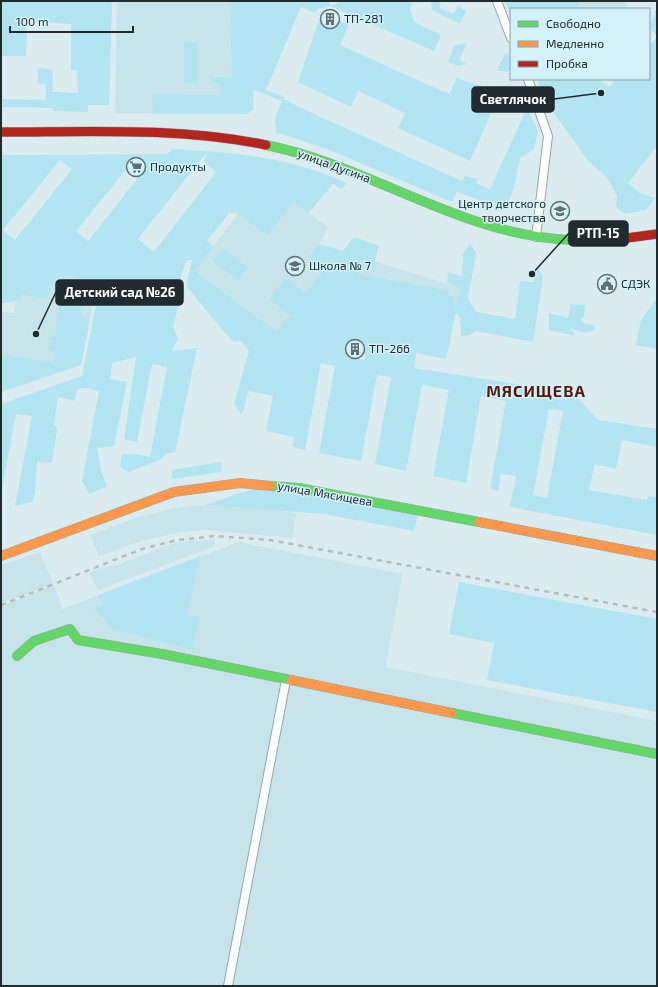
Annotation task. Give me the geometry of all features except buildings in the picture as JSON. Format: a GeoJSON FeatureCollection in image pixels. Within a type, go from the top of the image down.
{"type":"FeatureCollection","features":[{"type":"Feature","properties":{"kind":"main road","name":"улица Дугина"},"geometry":{"type":"LineString","coordinates":[[1,132],[146,133],[237,138],[322,159],[477,222],[536,237],[593,241],[624,239],[657,234]]}},
{"type":"Feature","properties":{"kind":"main road","name":"улица Мясищева"},"geometry":{"type":"LineString","coordinates":[[1,556],[174,492],[217,485],[240,484],[299,488],[657,556]]}},
{"type":"Feature","properties":{"kind":"main road"},"geometry":{"type":"LineString","coordinates":[[17,656],[23,649],[40,638],[70,629],[78,640],[657,754]]}},
{"type":"Feature","properties":{"kind":"street"},"geometry":{"type":"LineString","coordinates":[[498,1],[510,35]]}},
{"type":"Feature","properties":{"kind":"street"},"geometry":{"type":"LineString","coordinates":[[528,80],[548,136],[536,237]]}},
{"type":"Feature","properties":{"kind":"street"},"geometry":{"type":"LineString","coordinates":[[228,986],[286,680]]}},
{"type":"Feature","properties":{"kind":"shaded area"},"geometry":{"type":"Polygon","coordinates":[[[1,1],[112,1],[109,105],[88,105],[88,112],[53,111],[53,108],[1,107],[1,99],[46,100],[46,84],[38,84],[38,68],[52,69],[53,92],[78,93],[77,70],[71,70],[71,24],[27,21],[26,56],[1,56],[1,1]]]}},
{"type":"Feature","properties":{"kind":"shaded area"},"geometry":{"type":"Polygon","coordinates":[[[117,1],[279,1],[249,75],[247,114],[115,113],[117,1]]]}},
{"type":"Feature","properties":{"kind":"shaded area"},"geometry":{"type":"Polygon","coordinates":[[[230,1],[329,1],[330,6],[318,9],[314,13],[301,7],[266,90],[285,97],[284,99],[297,106],[462,181],[465,176],[478,179],[476,183],[490,189],[527,108],[538,131],[534,149],[520,158],[514,189],[505,209],[457,192],[452,202],[332,151],[276,132],[275,118],[282,101],[254,90],[253,110],[247,114],[152,114],[153,94],[220,95],[220,83],[210,83],[210,77],[232,78],[230,1]]]}},
{"type":"Feature","properties":{"kind":"shaded area"},"geometry":{"type":"Polygon","coordinates":[[[342,1],[413,1],[410,8],[414,22],[441,35],[434,51],[330,6],[342,1]]]}},
{"type":"Feature","properties":{"kind":"shaded area"},"geometry":{"type":"Polygon","coordinates":[[[431,1],[442,1],[439,7],[454,14],[458,6],[466,12],[460,24],[432,10],[431,1]]]}},
{"type":"Feature","properties":{"kind":"shaded area"},"geometry":{"type":"Polygon","coordinates":[[[505,1],[582,1],[576,8],[510,8],[510,14],[505,1]]]}},
{"type":"Feature","properties":{"kind":"shaded area"},"geometry":{"type":"Polygon","coordinates":[[[532,1],[624,1],[628,4],[625,8],[528,8],[532,1]]]}},
{"type":"Feature","properties":{"kind":"shaded area"},"geometry":{"type":"Polygon","coordinates":[[[657,8],[657,35],[650,30],[650,23],[653,20],[654,13],[657,8]]]}},
{"type":"Feature","properties":{"kind":"shaded area"},"geometry":{"type":"Polygon","coordinates":[[[325,14],[323,20],[334,24],[336,19],[349,25],[340,45],[442,91],[450,93],[457,77],[479,85],[491,87],[503,86],[470,161],[398,128],[405,113],[358,91],[351,107],[298,82],[320,17],[325,14]]]}},
{"type":"Feature","properties":{"kind":"shaded area"},"geometry":{"type":"Polygon","coordinates":[[[657,38],[657,146],[628,183],[640,193],[655,198],[646,210],[625,214],[616,207],[617,196],[607,177],[589,162],[545,101],[537,80],[599,80],[609,87],[615,80],[650,80],[650,44],[657,38]]]}},
{"type":"Feature","properties":{"kind":"shaded area"},"geometry":{"type":"Polygon","coordinates":[[[184,43],[197,43],[197,83],[184,83],[184,43]]]}},
{"type":"Feature","properties":{"kind":"shaded area"},"geometry":{"type":"Polygon","coordinates":[[[467,43],[459,60],[467,64],[458,66],[448,62],[454,46],[467,43]]]}},
{"type":"Feature","properties":{"kind":"shaded area"},"geometry":{"type":"Polygon","coordinates":[[[505,53],[509,54],[510,70],[507,72],[497,70],[505,53]]]}},
{"type":"Feature","properties":{"kind":"shaded area"},"geometry":{"type":"Polygon","coordinates":[[[172,149],[239,154],[261,157],[304,167],[346,183],[342,189],[333,184],[309,213],[293,202],[267,235],[238,214],[230,212],[207,241],[214,246],[195,271],[277,332],[290,315],[269,299],[286,278],[306,293],[324,269],[308,257],[319,244],[343,251],[354,237],[379,246],[375,261],[357,274],[445,290],[454,299],[455,311],[461,288],[447,283],[448,272],[462,276],[463,254],[470,243],[476,253],[468,299],[476,312],[515,319],[520,281],[534,282],[537,266],[543,277],[533,342],[476,331],[470,335],[461,336],[461,318],[455,313],[452,329],[448,335],[451,337],[446,359],[416,353],[414,368],[573,393],[598,420],[657,429],[657,447],[622,440],[616,469],[595,464],[589,490],[647,500],[648,496],[657,497],[657,535],[510,507],[516,476],[501,474],[498,491],[490,488],[506,401],[481,396],[466,483],[433,476],[449,390],[422,385],[406,471],[375,464],[391,377],[377,375],[361,461],[319,453],[335,366],[321,363],[305,450],[293,447],[294,437],[266,431],[273,396],[248,391],[244,410],[241,415],[234,404],[249,351],[241,341],[233,342],[186,286],[192,260],[186,261],[180,279],[170,292],[174,296],[178,290],[181,295],[173,327],[178,339],[172,351],[197,348],[175,452],[166,454],[160,460],[128,472],[120,467],[122,454],[135,454],[150,457],[167,367],[152,364],[137,442],[124,439],[136,357],[112,363],[110,379],[127,382],[114,446],[97,448],[101,470],[107,487],[89,494],[82,481],[99,391],[84,388],[77,389],[75,401],[58,397],[54,424],[57,429],[52,463],[37,462],[35,492],[32,502],[15,506],[32,416],[16,414],[1,495],[1,404],[82,376],[99,289],[72,276],[56,278],[47,299],[21,294],[20,301],[1,303],[1,155],[168,154],[172,149]],[[207,152],[138,239],[154,252],[216,172],[204,162],[207,152]],[[60,160],[3,230],[15,240],[72,169],[60,160]],[[133,161],[76,231],[88,241],[144,170],[133,161]],[[353,345],[351,358],[365,360],[365,354],[357,354],[358,346],[353,345]],[[549,409],[533,495],[547,498],[563,411],[549,409]]]}},
{"type":"Feature","properties":{"kind":"shaded area","name":"Школа № 7"},"geometry":{"type":"Polygon","coordinates":[[[263,180],[328,227],[319,244],[461,288],[446,359],[296,330],[282,336],[195,271],[263,180]]]}},
{"type":"Feature","properties":{"kind":"shaded area"},"geometry":{"type":"Polygon","coordinates":[[[223,249],[247,267],[238,280],[213,262],[223,249]]]}},
{"type":"Feature","properties":{"kind":"shaded area"},"geometry":{"type":"Polygon","coordinates":[[[20,271],[56,278],[72,276],[83,280],[96,289],[81,365],[1,392],[1,311],[14,313],[20,271]]]}},
{"type":"Feature","properties":{"kind":"shaded area"},"geometry":{"type":"Polygon","coordinates":[[[61,289],[84,292],[81,315],[90,320],[81,365],[1,392],[1,354],[53,363],[55,351],[49,350],[51,337],[55,337],[61,289]]]}},
{"type":"Feature","properties":{"kind":"shaded area"},"geometry":{"type":"Polygon","coordinates":[[[657,298],[657,349],[636,345],[641,320],[657,298]]]}},
{"type":"Feature","properties":{"kind":"shaded area"},"geometry":{"type":"Polygon","coordinates":[[[571,304],[585,305],[584,317],[582,317],[581,321],[586,324],[594,325],[594,330],[585,333],[570,328],[575,336],[549,330],[549,313],[568,318],[571,304]]]}},
{"type":"Feature","properties":{"kind":"shaded area"},"geometry":{"type":"Polygon","coordinates":[[[222,462],[221,472],[172,479],[172,470],[222,462]]]}},
{"type":"Feature","properties":{"kind":"shaded area"},"geometry":{"type":"Polygon","coordinates":[[[268,484],[419,511],[414,531],[324,514],[204,505],[268,484]]]}},
{"type":"Feature","properties":{"kind":"shaded area"},"geometry":{"type":"Polygon","coordinates":[[[204,505],[256,508],[296,513],[292,538],[206,530],[181,532],[145,540],[99,556],[90,535],[138,517],[174,508],[204,505]]]}},
{"type":"Feature","properties":{"kind":"shaded area"},"geometry":{"type":"Polygon","coordinates":[[[214,539],[215,546],[98,590],[89,573],[104,567],[114,566],[179,542],[214,539]]]}},
{"type":"Feature","properties":{"kind":"shaded area"},"geometry":{"type":"Polygon","coordinates":[[[239,542],[402,574],[386,667],[657,721],[657,986],[1,986],[1,606],[54,585],[62,609],[57,611],[239,542]]]}},
{"type":"Feature","properties":{"kind":"shaded area"},"geometry":{"type":"Polygon","coordinates":[[[40,552],[53,584],[1,603],[1,565],[40,552]]]}},
{"type":"Feature","properties":{"kind":"shaded area"},"geometry":{"type":"Polygon","coordinates":[[[200,556],[187,615],[199,618],[193,650],[112,629],[94,608],[102,604],[98,595],[200,556]]]}},
{"type":"Feature","properties":{"kind":"shaded area"},"geometry":{"type":"Polygon","coordinates":[[[459,582],[657,619],[657,712],[487,680],[494,643],[449,634],[459,582]]]}},
{"type":"Feature","properties":{"kind":"railway"},"geometry":{"type":"LineString","coordinates":[[1,605],[142,549],[177,540],[215,536],[270,540],[657,612]]}},
{"type":"Feature","properties":{"kind":"traffic: fast"},"geometry":{"type":"LineString","coordinates":[[266,145],[305,155],[343,168],[455,214],[493,226],[532,236],[572,240]]}},
{"type":"Feature","properties":{"kind":"traffic: fast"},"geometry":{"type":"LineString","coordinates":[[271,486],[299,488],[479,522]]}},
{"type":"Feature","properties":{"kind":"traffic: fast"},"geometry":{"type":"LineString","coordinates":[[17,656],[34,641],[70,629],[78,640],[162,654],[291,680]]}},
{"type":"Feature","properties":{"kind":"traffic: fast"},"geometry":{"type":"LineString","coordinates":[[452,713],[657,754]]}},
{"type":"Feature","properties":{"kind":"traffic: slow"},"geometry":{"type":"LineString","coordinates":[[1,556],[174,492],[240,483],[271,486]]}},
{"type":"Feature","properties":{"kind":"traffic: slow"},"geometry":{"type":"LineString","coordinates":[[479,522],[657,556]]}},
{"type":"Feature","properties":{"kind":"traffic: slow"},"geometry":{"type":"LineString","coordinates":[[291,680],[452,713]]}},
{"type":"Feature","properties":{"kind":"traffic: jam"},"geometry":{"type":"LineString","coordinates":[[1,132],[101,131],[167,133],[200,135],[266,145]]}},
{"type":"Feature","properties":{"kind":"traffic: jam"},"geometry":{"type":"LineString","coordinates":[[572,240],[612,240],[657,234]]}},
{"type":"Feature","properties":{"kind":"place","name":"ТП-281"},"geometry":{"type":"Point","coordinates":[330,19]}},
{"type":"Feature","properties":{"kind":"place","name":"Светлячок"},"geometry":{"type":"Point","coordinates":[601,93]}},
{"type":"Feature","properties":{"kind":"place","name":"Продукты"},"geometry":{"type":"Point","coordinates":[136,167]}},
{"type":"Feature","properties":{"kind":"place","name":"Центр детского творчества"},"geometry":{"type":"Point","coordinates":[560,211]}},
{"type":"Feature","properties":{"kind":"place","name":"Школа № 7"},"geometry":{"type":"Point","coordinates":[295,266]}},
{"type":"Feature","properties":{"kind":"place","name":"РТП-15"},"geometry":{"type":"Point","coordinates":[532,274]}},
{"type":"Feature","properties":{"kind":"place","name":"СДЭК"},"geometry":{"type":"Point","coordinates":[607,284]}},
{"type":"Feature","properties":{"kind":"place","name":"Детский сад №26"},"geometry":{"type":"Point","coordinates":[36,334]}},
{"type":"Feature","properties":{"kind":"place","name":"ТП-266"},"geometry":{"type":"Point","coordinates":[355,349]}},
{"type":"Feature","properties":{"kind":"district","name":"МЯСИЩЕВА"},"geometry":{"type":"Point","coordinates":[536,391]}}]}
